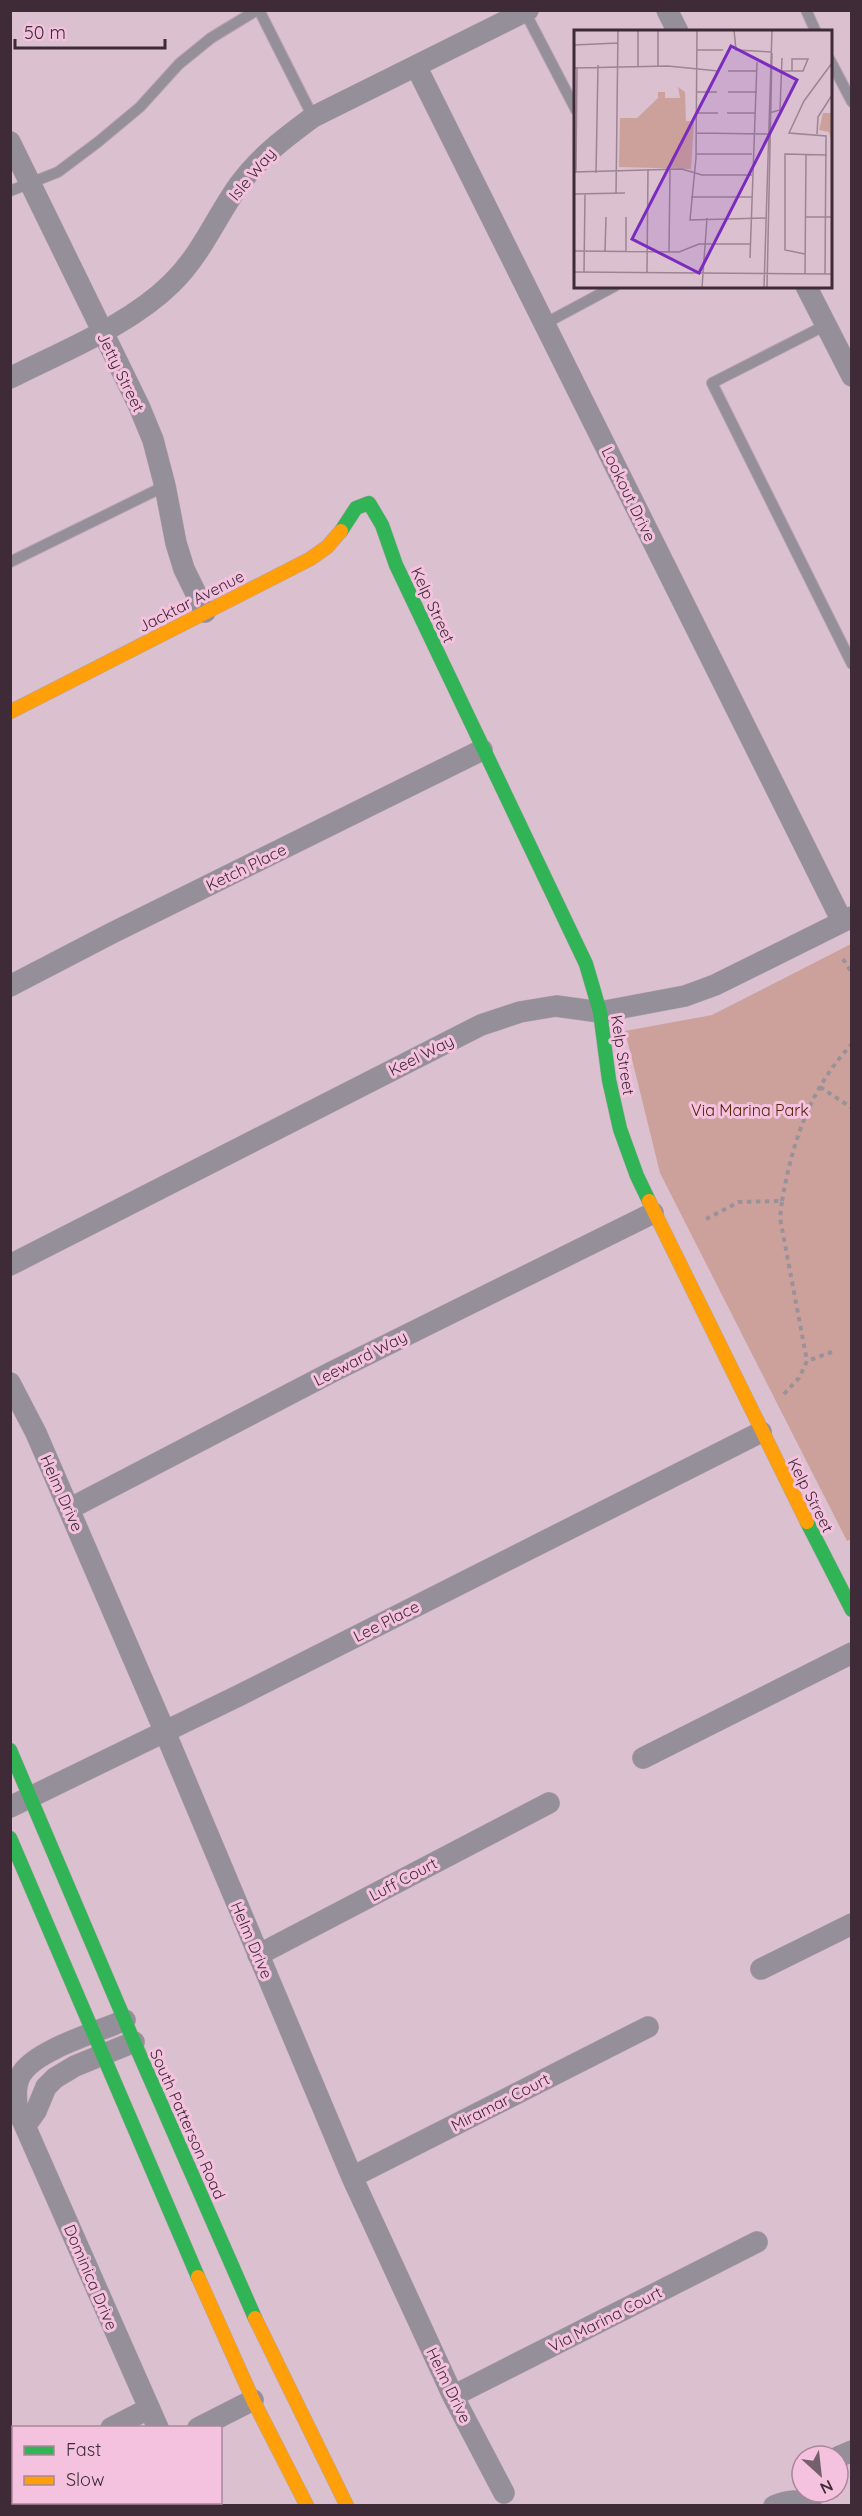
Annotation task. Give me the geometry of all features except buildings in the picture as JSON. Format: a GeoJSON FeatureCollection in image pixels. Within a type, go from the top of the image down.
{"type":"FeatureCollection","features":[{"type":"Feature","properties":{"kind":"street"},"geometry":{"type":"LineString","coordinates":[[667,10],[677,30]]}},
{"type":"Feature","properties":{"kind":"street","name":"Isle Way"},"geometry":{"type":"LineString","coordinates":[[10,378],[101,332],[148,304],[172,284],[193,260],[239,185],[259,161],[283,139],[313,117],[526,11]]}},
{"type":"Feature","properties":{"kind":"street","name":"Lookout Drive"},"geometry":{"type":"LineString","coordinates":[[416,66],[544,324],[847,919]]}},
{"type":"Feature","properties":{"kind":"street","name":"Jetty Street"},"geometry":{"type":"LineString","coordinates":[[10,142],[20,187],[140,406],[153,440],[184,570],[205,612]]}},
{"type":"Feature","properties":{"kind":"street"},"geometry":{"type":"LineString","coordinates":[[807,288],[852,376]]}},
{"type":"Feature","properties":{"kind":"street","name":"Jacktar Avenue"},"geometry":{"type":"LineString","coordinates":[[10,712],[330,547],[340,536],[356,508],[369,503]]}},
{"type":"Feature","properties":{"kind":"street","name":"Kelp Street"},"geometry":{"type":"LineString","coordinates":[[369,503],[379,513],[396,565],[482,750],[577,942],[600,1011],[609,1080],[620,1129],[637,1176],[761,1432],[852,1610]]}},
{"type":"Feature","properties":{"kind":"street","name":"Ketch Place"},"geometry":{"type":"LineString","coordinates":[[10,986],[111,933],[482,750]]}},
{"type":"Feature","properties":{"kind":"street","name":"Keel Way"},"geometry":{"type":"LineString","coordinates":[[10,1264],[481,1025],[520,1012],[556,1006],[600,1011],[685,996],[715,986],[847,919]]}},
{"type":"Feature","properties":{"kind":"street","name":"Leeward Way"},"geometry":{"type":"LineString","coordinates":[[69,1509],[332,1372],[653,1212]]}},
{"type":"Feature","properties":{"kind":"street","name":"Helm Drive"},"geometry":{"type":"LineString","coordinates":[[10,1383],[69,1509],[352,2177],[453,2396],[504,2493]]}},
{"type":"Feature","properties":{"kind":"street","name":"Lee Place"},"geometry":{"type":"LineString","coordinates":[[10,1807],[165,1732],[761,1432]]}},
{"type":"Feature","properties":{"kind":"street"},"geometry":{"type":"LineString","coordinates":[[643,1758],[852,1653]]}},
{"type":"Feature","properties":{"kind":"street","name":"South Patterson Road"},"geometry":{"type":"LineString","coordinates":[[10,1750],[134,2042],[263,2336],[347,2505]]}},
{"type":"Feature","properties":{"kind":"street","name":"Luff Court"},"geometry":{"type":"LineString","coordinates":[[258,1954],[549,1803]]}},
{"type":"Feature","properties":{"kind":"street"},"geometry":{"type":"LineString","coordinates":[[10,1838],[181,2241],[253,2400],[307,2505]]}},
{"type":"Feature","properties":{"kind":"street"},"geometry":{"type":"LineString","coordinates":[[761,1969],[852,1924]]}},
{"type":"Feature","properties":{"kind":"street","name":"Dominica Drive"},"geometry":{"type":"LineString","coordinates":[[125,2020],[46,2053],[29,2065],[17,2084],[17,2108],[153,2418]]}},
{"type":"Feature","properties":{"kind":"street","name":"Miramar Court"},"geometry":{"type":"LineString","coordinates":[[352,2177],[648,2027]]}},
{"type":"Feature","properties":{"kind":"street"},"geometry":{"type":"LineString","coordinates":[[26,2125],[36,2110],[46,2087],[55,2078],[134,2042]]}},
{"type":"Feature","properties":{"kind":"street","name":"Via Marina Court"},"geometry":{"type":"LineString","coordinates":[[453,2396],[757,2242]]}},
{"type":"Feature","properties":{"kind":"street"},"geometry":{"type":"LineString","coordinates":[[200,2426],[253,2400]]}},
{"type":"Feature","properties":{"kind":"street"},"geometry":{"type":"LineString","coordinates":[[116,2426],[153,2418]]}},
{"type":"Feature","properties":{"kind":"street"},"geometry":{"type":"LineString","coordinates":[[774,2505],[790,2500]]}},
{"type":"Feature","properties":{"kind":"lane"},"geometry":{"type":"LineString","coordinates":[[20,187],[58,172],[140,107],[179,64],[211,38],[258,10],[313,117]]}},
{"type":"Feature","properties":{"kind":"lane"},"geometry":{"type":"LineString","coordinates":[[806,10],[815,30]]}},
{"type":"Feature","properties":{"kind":"lane"},"geometry":{"type":"LineString","coordinates":[[526,11],[574,106]]}},
{"type":"Feature","properties":{"kind":"lane"},"geometry":{"type":"LineString","coordinates":[[832,62],[852,102]]}},
{"type":"Feature","properties":{"kind":"lane"},"geometry":{"type":"LineString","coordinates":[[544,324],[611,288]]}},
{"type":"Feature","properties":{"kind":"lane"},"geometry":{"type":"LineString","coordinates":[[826,326],[712,383],[852,664]]}},
{"type":"Feature","properties":{"kind":"lane"},"geometry":{"type":"LineString","coordinates":[[10,562],[165,486]]}},
{"type":"Feature","properties":{"kind":"path"},"geometry":{"type":"LineString","coordinates":[[843,959],[852,973]]}},
{"type":"Feature","properties":{"kind":"path"},"geometry":{"type":"LineString","coordinates":[[784,1394],[799,1378],[807,1361],[780,1218],[787,1168],[800,1124],[839,1057],[852,1044]]}},
{"type":"Feature","properties":{"kind":"path"},"geometry":{"type":"LineString","coordinates":[[820,1087],[852,1108]]}},
{"type":"Feature","properties":{"kind":"path"},"geometry":{"type":"LineString","coordinates":[[706,1219],[739,1202],[782,1202]]}},
{"type":"Feature","properties":{"kind":"path"},"geometry":{"type":"LineString","coordinates":[[807,1361],[832,1353]]}},
{"type":"Feature","properties":{"kind":"green space","name":"Via Marina Park"},"geometry":{"type":"Polygon","coordinates":[[[851,944],[852,1539],[847,1541],[660,1173],[625,1031],[712,1015],[851,944]]]}},
{"type":"Feature","properties":{"kind":"traffic: fast"},"geometry":{"type":"LineString","coordinates":[[341,531],[356,508],[369,503],[382,525],[396,565],[586,964],[600,1012],[609,1080],[620,1129],[649,1201]]}},
{"type":"Feature","properties":{"kind":"traffic: fast"},"geometry":{"type":"LineString","coordinates":[[807,1522],[852,1610]]}},
{"type":"Feature","properties":{"kind":"traffic: fast"},"geometry":{"type":"LineString","coordinates":[[10,1750],[255,2318]]}},
{"type":"Feature","properties":{"kind":"traffic: fast"},"geometry":{"type":"LineString","coordinates":[[10,1838],[198,2277]]}},
{"type":"Feature","properties":{"kind":"traffic: slow"},"geometry":{"type":"LineString","coordinates":[[10,712],[310,559],[327,547],[341,531]]}},
{"type":"Feature","properties":{"kind":"traffic: slow"},"geometry":{"type":"LineString","coordinates":[[649,1201],[807,1522]]}},
{"type":"Feature","properties":{"kind":"traffic: slow"},"geometry":{"type":"LineString","coordinates":[[198,2277],[253,2400],[307,2506]]}},
{"type":"Feature","properties":{"kind":"traffic: slow"},"geometry":{"type":"LineString","coordinates":[[255,2318],[347,2506]]}}]}
